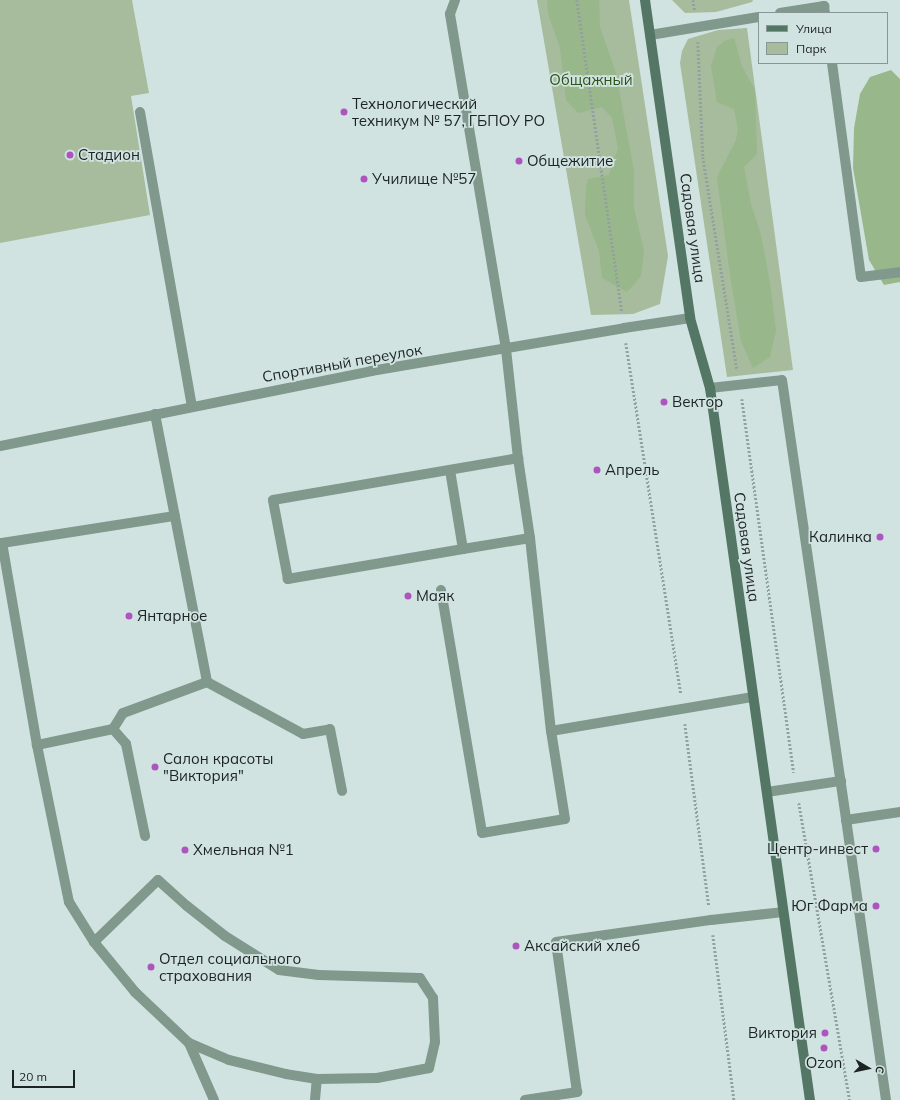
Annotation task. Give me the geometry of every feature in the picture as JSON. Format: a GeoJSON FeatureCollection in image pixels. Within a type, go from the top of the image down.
{"type":"FeatureCollection","features":[{"type":"Feature","properties":{"kind":"street"},"geometry":{"type":"LineString","coordinates":[[441,590],[482,833],[565,819],[551,731],[530,538],[518,458],[506,349],[450,14],[455,0]]}},
{"type":"Feature","properties":{"kind":"street","name":"Садовая улица"},"geometry":{"type":"LineString","coordinates":[[645,0],[690,318],[710,388],[810,1100]]}},
{"type":"Feature","properties":{"kind":"street"},"geometry":{"type":"LineString","coordinates":[[786,12],[824,6],[826,12]]}},
{"type":"Feature","properties":{"kind":"street"},"geometry":{"type":"LineString","coordinates":[[650,35],[758,16]]}},
{"type":"Feature","properties":{"kind":"street"},"geometry":{"type":"LineString","coordinates":[[832,64],[861,277],[900,272]]}},
{"type":"Feature","properties":{"kind":"street"},"geometry":{"type":"LineString","coordinates":[[140,112],[192,406]]}},
{"type":"Feature","properties":{"kind":"street","name":"Спортивный переулок"},"geometry":{"type":"LineString","coordinates":[[0,446],[192,406],[371,372],[690,318]]}},
{"type":"Feature","properties":{"kind":"street"},"geometry":{"type":"LineString","coordinates":[[710,388],[782,380],[886,1100]]}},
{"type":"Feature","properties":{"kind":"street"},"geometry":{"type":"LineString","coordinates":[[155,414],[207,682]]}},
{"type":"Feature","properties":{"kind":"street"},"geometry":{"type":"LineString","coordinates":[[518,458],[273,500],[288,579],[530,538]]}},
{"type":"Feature","properties":{"kind":"street"},"geometry":{"type":"LineString","coordinates":[[450,470],[463,549]]}},
{"type":"Feature","properties":{"kind":"street"},"geometry":{"type":"LineString","coordinates":[[94,942],[158,880],[187,906],[225,936],[279,970],[319,975],[420,978],[433,998],[435,1042],[429,1068],[377,1078],[317,1079],[286,1074],[229,1060],[188,1043],[135,992],[94,942],[69,902],[37,745],[2,543],[175,516]]}},
{"type":"Feature","properties":{"kind":"street"},"geometry":{"type":"LineString","coordinates":[[37,745],[113,729],[123,713],[207,682],[303,734],[330,729],[342,791]]}},
{"type":"Feature","properties":{"kind":"street"},"geometry":{"type":"LineString","coordinates":[[551,731],[753,697]]}},
{"type":"Feature","properties":{"kind":"street"},"geometry":{"type":"LineString","coordinates":[[113,729],[126,744],[145,836]]}},
{"type":"Feature","properties":{"kind":"street"},"geometry":{"type":"LineString","coordinates":[[767,792],[841,781]]}},
{"type":"Feature","properties":{"kind":"street"},"geometry":{"type":"LineString","coordinates":[[846,820],[900,812]]}},
{"type":"Feature","properties":{"kind":"street"},"geometry":{"type":"LineString","coordinates":[[525,1100],[577,1092],[556,942],[711,920],[783,912]]}},
{"type":"Feature","properties":{"kind":"street"},"geometry":{"type":"LineString","coordinates":[[188,1043],[214,1100]]}},
{"type":"Feature","properties":{"kind":"street"},"geometry":{"type":"LineString","coordinates":[[315,1100],[317,1079]]}},
{"type":"Feature","properties":{"kind":"path"},"geometry":{"type":"LineString","coordinates":[[577,0],[624,328]]}},
{"type":"Feature","properties":{"kind":"path"},"geometry":{"type":"LineString","coordinates":[[693,0],[697,27],[703,157],[740,385],[796,788],[850,1100]]}},
{"type":"Feature","properties":{"kind":"green space","name":"Стадион"},"geometry":{"type":"Polygon","coordinates":[[[0,0],[132,0],[149,93],[131,96],[150,215],[0,243],[0,0]]]}},
{"type":"Feature","properties":{"kind":"green space"},"geometry":{"type":"Polygon","coordinates":[[[537,0],[629,0],[668,256],[660,304],[633,314],[591,315],[537,0]]]}},
{"type":"Feature","properties":{"kind":"green space","name":"Общажный"},"geometry":{"type":"Polygon","coordinates":[[[547,0],[599,0],[600,27],[616,73],[634,171],[634,208],[644,251],[641,276],[627,292],[602,278],[599,251],[585,215],[586,186],[588,179],[609,175],[618,148],[612,118],[602,107],[578,113],[566,100],[560,48],[548,14],[547,0]]]}},
{"type":"Feature","properties":{"kind":"green space"},"geometry":{"type":"Polygon","coordinates":[[[672,0],[753,0],[752,2],[716,12],[685,13],[672,0]]]}},
{"type":"Feature","properties":{"kind":"green space"},"geometry":{"type":"Polygon","coordinates":[[[747,28],[793,370],[727,377],[680,63],[682,51],[688,39],[718,30],[747,28]]]}},
{"type":"Feature","properties":{"kind":"green space"},"geometry":{"type":"Polygon","coordinates":[[[734,38],[742,66],[755,90],[757,154],[744,167],[751,204],[761,235],[770,283],[776,331],[770,357],[753,368],[741,341],[730,275],[717,177],[736,140],[738,129],[734,109],[717,102],[711,66],[717,47],[726,40],[734,38]]]}},
{"type":"Feature","properties":{"kind":"green space"},"geometry":{"type":"Polygon","coordinates":[[[891,70],[900,79],[900,282],[884,285],[869,260],[853,168],[854,128],[860,94],[870,77],[891,70]]]}},
{"type":"Feature","properties":{"kind":"place","name":"Технологический техникум № 57, ГБПОУ РО"},"geometry":{"type":"Point","coordinates":[344,112]}},
{"type":"Feature","properties":{"kind":"place","name":"Стадион"},"geometry":{"type":"Point","coordinates":[70,155]}},
{"type":"Feature","properties":{"kind":"place","name":"Общежитие"},"geometry":{"type":"Point","coordinates":[519,161]}},
{"type":"Feature","properties":{"kind":"place","name":"Училище №57"},"geometry":{"type":"Point","coordinates":[364,179]}},
{"type":"Feature","properties":{"kind":"place","name":"Вектор"},"geometry":{"type":"Point","coordinates":[664,402]}},
{"type":"Feature","properties":{"kind":"place","name":"Апрель"},"geometry":{"type":"Point","coordinates":[597,470]}},
{"type":"Feature","properties":{"kind":"place","name":"Калинка"},"geometry":{"type":"Point","coordinates":[880,537]}},
{"type":"Feature","properties":{"kind":"place","name":"Маяк"},"geometry":{"type":"Point","coordinates":[408,596]}},
{"type":"Feature","properties":{"kind":"place","name":"Янтарное"},"geometry":{"type":"Point","coordinates":[129,616]}},
{"type":"Feature","properties":{"kind":"place","name":"Салон красоты \"Виктория\""},"geometry":{"type":"Point","coordinates":[155,767]}},
{"type":"Feature","properties":{"kind":"place","name":"Центр-инвест"},"geometry":{"type":"Point","coordinates":[876,849]}},
{"type":"Feature","properties":{"kind":"place","name":"Хмельная №1"},"geometry":{"type":"Point","coordinates":[185,850]}},
{"type":"Feature","properties":{"kind":"place","name":"Юг Фарма"},"geometry":{"type":"Point","coordinates":[876,906]}},
{"type":"Feature","properties":{"kind":"place","name":"Аксайский хлеб"},"geometry":{"type":"Point","coordinates":[516,946]}},
{"type":"Feature","properties":{"kind":"place","name":"Отдел социального страхования"},"geometry":{"type":"Point","coordinates":[151,967]}},
{"type":"Feature","properties":{"kind":"place","name":"Виктория"},"geometry":{"type":"Point","coordinates":[825,1033]}},
{"type":"Feature","properties":{"kind":"place","name":"Ozon"},"geometry":{"type":"Point","coordinates":[824,1048]}}]}
